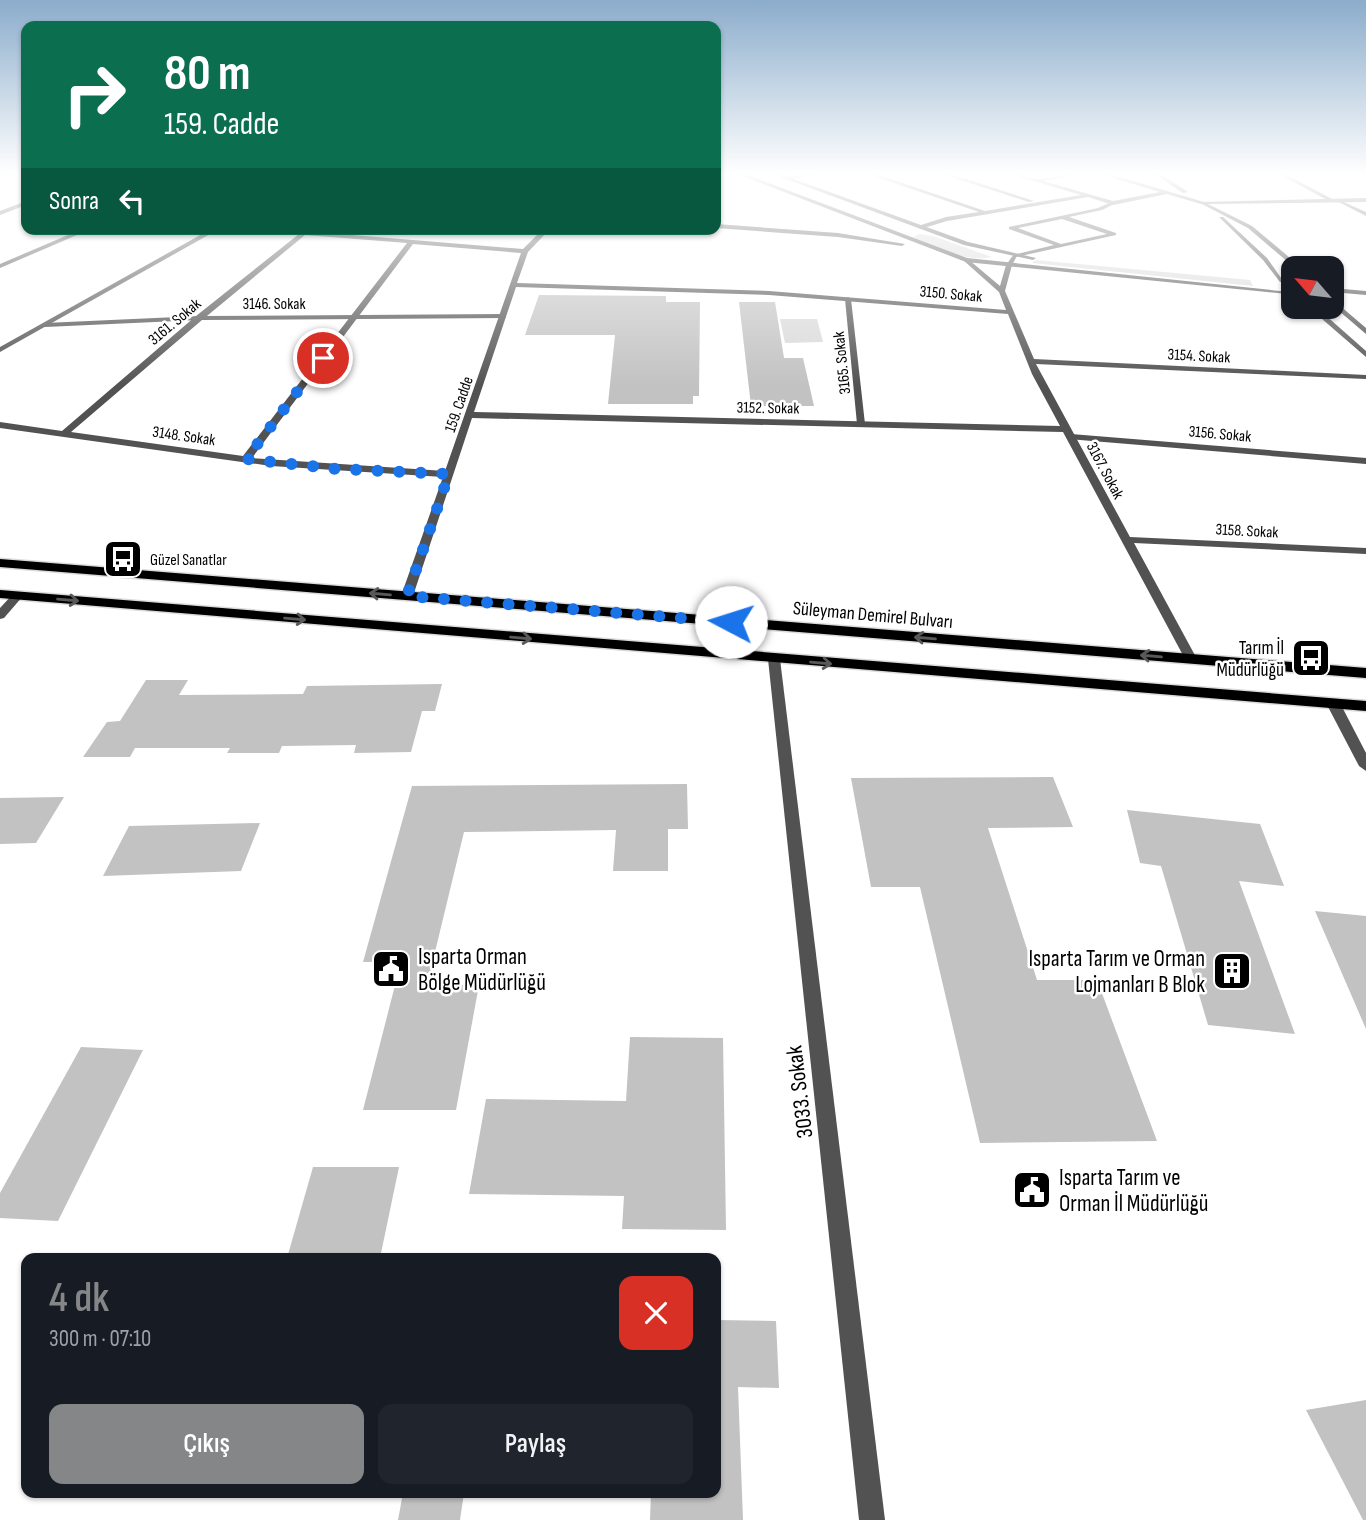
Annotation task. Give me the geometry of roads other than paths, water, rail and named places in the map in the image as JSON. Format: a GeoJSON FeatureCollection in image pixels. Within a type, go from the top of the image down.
{"type":"FeatureCollection","features":[{"type":"Feature","properties":{"kind":"main road","name":"Süleyman Demirel Bulvarı"},"geometry":{"type":"LineString","coordinates":[[0,562],[1366,673]]}},
{"type":"Feature","properties":{"kind":"main road"},"geometry":{"type":"LineString","coordinates":[[0,594],[1366,706]]}},
{"type":"Feature","properties":{"kind":"street"},"geometry":{"type":"LineString","coordinates":[[0,266],[52,244]]}},
{"type":"Feature","properties":{"kind":"street"},"geometry":{"type":"LineString","coordinates":[[0,349],[189,244]]}},
{"type":"Feature","properties":{"kind":"street","name":"3161. Sokak"},"geometry":{"type":"LineString","coordinates":[[64,434],[290,244]]}},
{"type":"Feature","properties":{"kind":"street"},"geometry":{"type":"LineString","coordinates":[[246,459],[410,244]]}},
{"type":"Feature","properties":{"kind":"street"},"geometry":{"type":"LineString","coordinates":[[435,244],[525,251]]}},
{"type":"Feature","properties":{"kind":"street","name":"159. Cadde"},"geometry":{"type":"LineString","coordinates":[[407,596],[525,251],[532,244]]}},
{"type":"Feature","properties":{"kind":"street"},"geometry":{"type":"LineString","coordinates":[[900,244],[928,248]]}},
{"type":"Feature","properties":{"kind":"street"},"geometry":{"type":"LineString","coordinates":[[918,244],[966,260],[1281,293]]}},
{"type":"Feature","properties":{"kind":"street"},"geometry":{"type":"LineString","coordinates":[[969,244],[1016,256],[1245,279]]}},
{"type":"Feature","properties":{"kind":"street"},"geometry":{"type":"LineString","coordinates":[[1055,244],[1061,246]]}},
{"type":"Feature","properties":{"kind":"street"},"geometry":{"type":"LineString","coordinates":[[1002,291],[1009,265],[1016,256],[1070,244]]}},
{"type":"Feature","properties":{"kind":"street"},"geometry":{"type":"LineString","coordinates":[[1249,244],[1280,281]]}},
{"type":"Feature","properties":{"kind":"street"},"geometry":{"type":"LineString","coordinates":[[1270,244],[1285,256]]}},
{"type":"Feature","properties":{"kind":"street","name":"3167. Sokak"},"geometry":{"type":"LineString","coordinates":[[966,260],[1002,291],[1030,361],[1191,659]]}},
{"type":"Feature","properties":{"kind":"street"},"geometry":{"type":"LineString","coordinates":[[1268,281],[1280,281]]}},
{"type":"Feature","properties":{"kind":"street"},"geometry":{"type":"LineString","coordinates":[[1280,281],[1274,286],[1281,289]]}},
{"type":"Feature","properties":{"kind":"street","name":"3150. Sokak"},"geometry":{"type":"LineString","coordinates":[[514,285],[689,289],[1010,312]]}},
{"type":"Feature","properties":{"kind":"street"},"geometry":{"type":"LineString","coordinates":[[1344,291],[1366,293]]}},
{"type":"Feature","properties":{"kind":"street","name":"3165. Sokak"},"geometry":{"type":"LineString","coordinates":[[848,299],[861,424]]}},
{"type":"Feature","properties":{"kind":"street"},"geometry":{"type":"LineString","coordinates":[[1344,312],[1366,332]]}},
{"type":"Feature","properties":{"kind":"street","name":"3146. Sokak"},"geometry":{"type":"LineString","coordinates":[[45,325],[199,318],[503,316]]}},
{"type":"Feature","properties":{"kind":"street"},"geometry":{"type":"LineString","coordinates":[[1325,319],[1366,355]]}},
{"type":"Feature","properties":{"kind":"street","name":"3154. Sokak"},"geometry":{"type":"LineString","coordinates":[[1030,361],[1366,377]]}},
{"type":"Feature","properties":{"kind":"street","name":"3152. Sokak"},"geometry":{"type":"LineString","coordinates":[[469,415],[861,424],[1068,433]]}},
{"type":"Feature","properties":{"kind":"street","name":"3148. Sokak"},"geometry":{"type":"LineString","coordinates":[[0,425],[337,469],[449,474]]}},
{"type":"Feature","properties":{"kind":"street","name":"3156. Sokak"},"geometry":{"type":"LineString","coordinates":[[1068,433],[1366,461]]}},
{"type":"Feature","properties":{"kind":"street","name":"3158. Sokak"},"geometry":{"type":"LineString","coordinates":[[1127,540],[1366,551]]}},
{"type":"Feature","properties":{"kind":"street"},"geometry":{"type":"LineString","coordinates":[[0,615],[17,596]]}},
{"type":"Feature","properties":{"kind":"street","name":"3033. Sokak"},"geometry":{"type":"LineString","coordinates":[[774,659],[872,1520]]}},
{"type":"Feature","properties":{"kind":"street"},"geometry":{"type":"LineString","coordinates":[[1333,704],[1366,766]]}},
{"type":"Feature","properties":{"kind":"place","name":"Güzel Sanatlar"},"geometry":{"type":"Point","coordinates":[123,559]}},
{"type":"Feature","properties":{"kind":"place","name":"Tarım İl Müdürlüğü"},"geometry":{"type":"Point","coordinates":[1311,658]}},
{"type":"Feature","properties":{"kind":"place","name":"Isparta Orman Bölge Müdürlüğü"},"geometry":{"type":"Point","coordinates":[391,969]}},
{"type":"Feature","properties":{"kind":"place","name":"Isparta Tarım ve Orman Lojmanları B Blok"},"geometry":{"type":"Point","coordinates":[1232,971]}},
{"type":"Feature","properties":{"kind":"place","name":"Isparta Tarım ve Orman İl Müdürlüğü"},"geometry":{"type":"Point","coordinates":[1032,1190]}}]}
